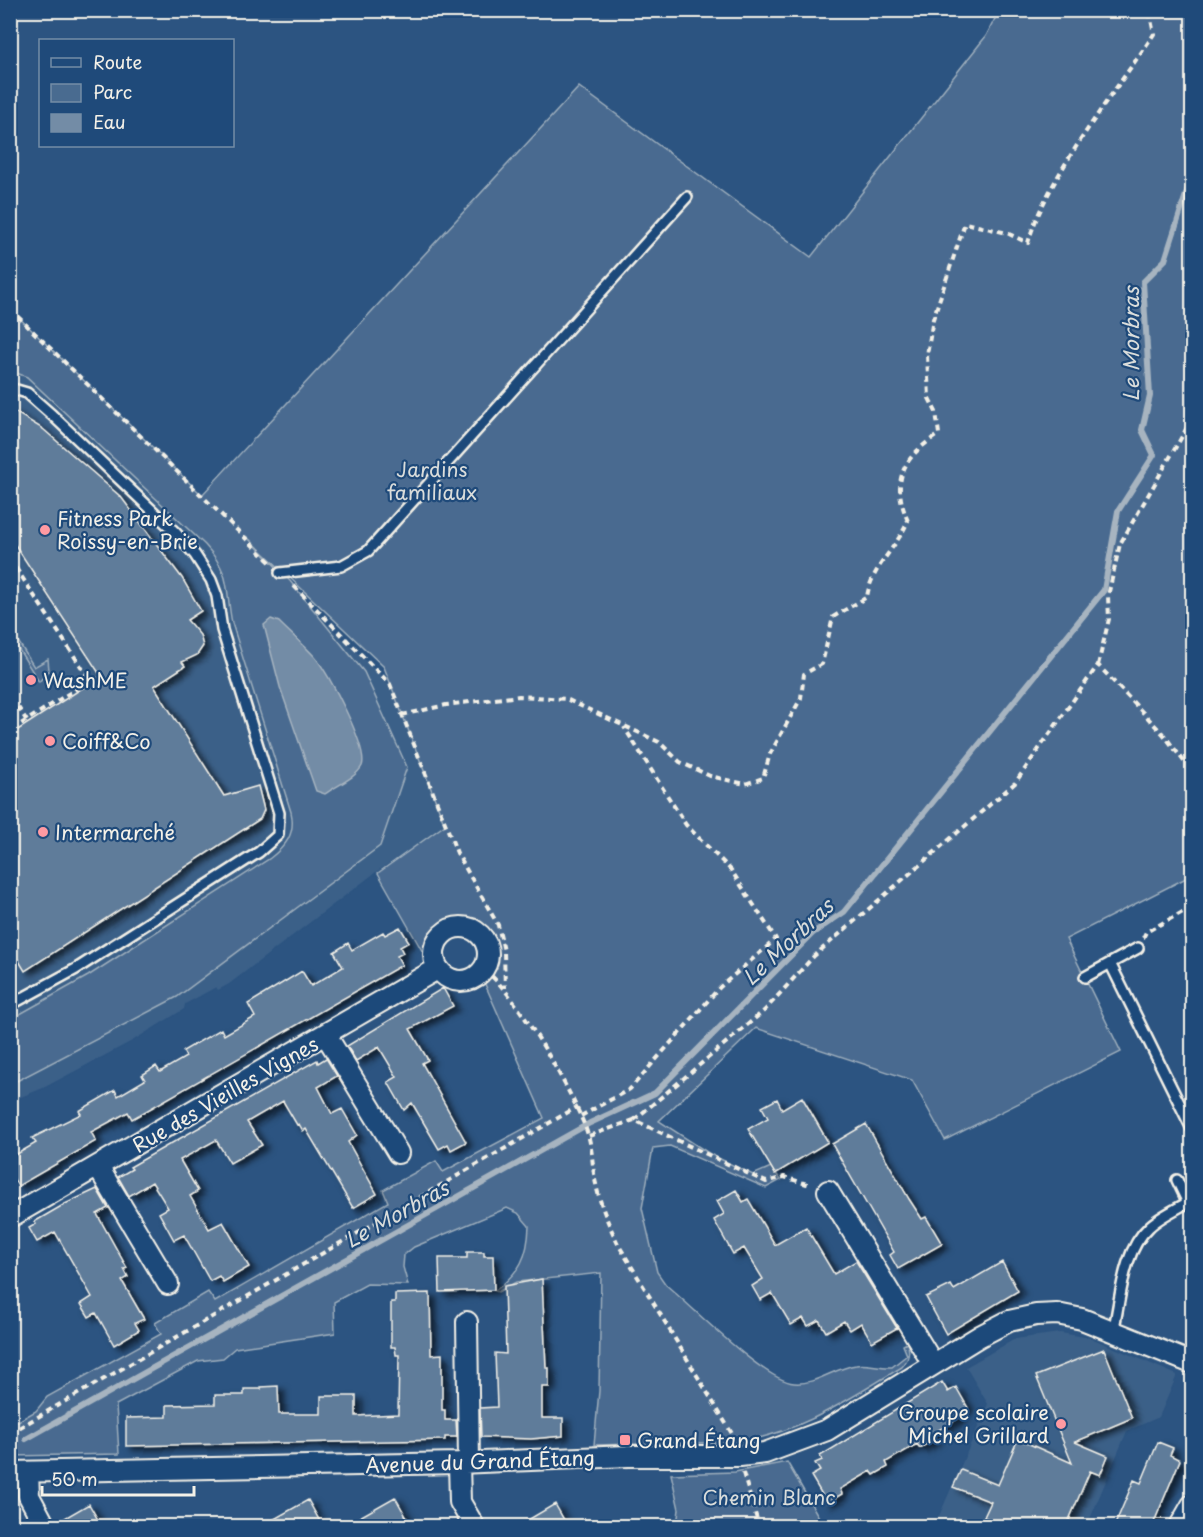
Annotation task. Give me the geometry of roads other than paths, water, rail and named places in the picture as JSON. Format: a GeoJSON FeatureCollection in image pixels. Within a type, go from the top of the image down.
{"type":"FeatureCollection","features":[{"type":"Feature","properties":{"kind":"street"},"geometry":{"type":"LineString","coordinates":[[468,927],[483,937],[489,953],[484,970],[469,981],[450,980],[437,969],[434,959],[437,941],[450,929],[468,927]]}},
{"type":"Feature","properties":{"kind":"street","name":"Rue des Vieilles Vignes"},"geometry":{"type":"LineString","coordinates":[[10,1216],[437,969]]}},
{"type":"Feature","properties":{"kind":"street"},"geometry":{"type":"LineString","coordinates":[[326,1035],[398,1153]]}},
{"type":"Feature","properties":{"kind":"street"},"geometry":{"type":"LineString","coordinates":[[98,1167],[168,1284]]}},
{"type":"Feature","properties":{"kind":"street"},"geometry":{"type":"LineString","coordinates":[[828,1191],[933,1364]]}},
{"type":"Feature","properties":{"kind":"street","name":"Avenue du Grand Étang"},"geometry":{"type":"LineString","coordinates":[[19,1472],[628,1456],[740,1456],[786,1447],[827,1431],[933,1364],[1009,1321],[1036,1315],[1057,1314],[1082,1319],[1192,1363]]}},
{"type":"Feature","properties":{"kind":"street"},"geometry":{"type":"LineString","coordinates":[[467,1323],[464,1462],[460,1502],[474,1527]]}},
{"type":"Feature","properties":{"kind":"street"},"geometry":{"type":"LineString","coordinates":[[19,1472],[45,1527]]}},
{"type":"Feature","properties":{"kind":"street"},"geometry":{"type":"LineString","coordinates":[[1180,1527],[1192,1505]]}},
{"type":"Feature","properties":{"kind":"lane"},"geometry":{"type":"LineString","coordinates":[[280,573],[341,566],[368,551],[687,197]]}},
{"type":"Feature","properties":{"kind":"lane"},"geometry":{"type":"LineString","coordinates":[[10,388],[27,393],[52,415],[175,532],[202,565],[217,596],[222,630],[274,793],[280,826],[275,839],[259,852],[67,975],[10,1005]]}},
{"type":"Feature","properties":{"kind":"lane"},"geometry":{"type":"LineString","coordinates":[[1085,976],[1138,948]]}},
{"type":"Feature","properties":{"kind":"lane"},"geometry":{"type":"LineString","coordinates":[[1110,963],[1192,1130]]}},
{"type":"Feature","properties":{"kind":"lane"},"geometry":{"type":"LineString","coordinates":[[1113,1332],[1130,1255],[1138,1239],[1149,1226],[1190,1202],[1178,1180]]}},
{"type":"Feature","properties":{"kind":"water"},"geometry":{"type":"Polygon","coordinates":[[[271,619],[279,622],[321,665],[346,711],[359,744],[363,757],[362,766],[350,778],[325,794],[316,791],[280,687],[264,625],[271,619]]]}},
{"type":"Feature","properties":{"kind":"waterway","name":"Le Morbras"},"geometry":{"type":"LineString","coordinates":[[26,1439],[590,1123],[655,1093],[813,933],[844,912],[1104,590],[1118,511],[1154,455],[1142,430],[1150,396],[1143,282],[1165,260],[1192,176]]}},
{"type":"Feature","properties":{"kind":"place","name":"Fitness Park Roissy-en-Brie"},"geometry":{"type":"Point","coordinates":[45,530]}},
{"type":"Feature","properties":{"kind":"place","name":"WashME"},"geometry":{"type":"Point","coordinates":[31,680]}},
{"type":"Feature","properties":{"kind":"place","name":"Coiff&Co"},"geometry":{"type":"Point","coordinates":[50,741]}},
{"type":"Feature","properties":{"kind":"place","name":"Intermarché"},"geometry":{"type":"Point","coordinates":[43,832]}},
{"type":"Feature","properties":{"kind":"place","name":"Groupe scolaire Michel Grillard"},"geometry":{"type":"Point","coordinates":[1061,1424]}},
{"type":"Feature","properties":{"kind":"place","name":"Grand Étang"},"geometry":{"type":"Point","coordinates":[625,1440]}},
{"type":"Feature","properties":{"kind":"park label","name":"Jardins familiaux"},"geometry":{"type":"Point","coordinates":[432,480]}},
{"type":"Feature","properties":{"kind":"park label","name":"Chemin Blanc"},"geometry":{"type":"Point","coordinates":[769,1497]}}]}
